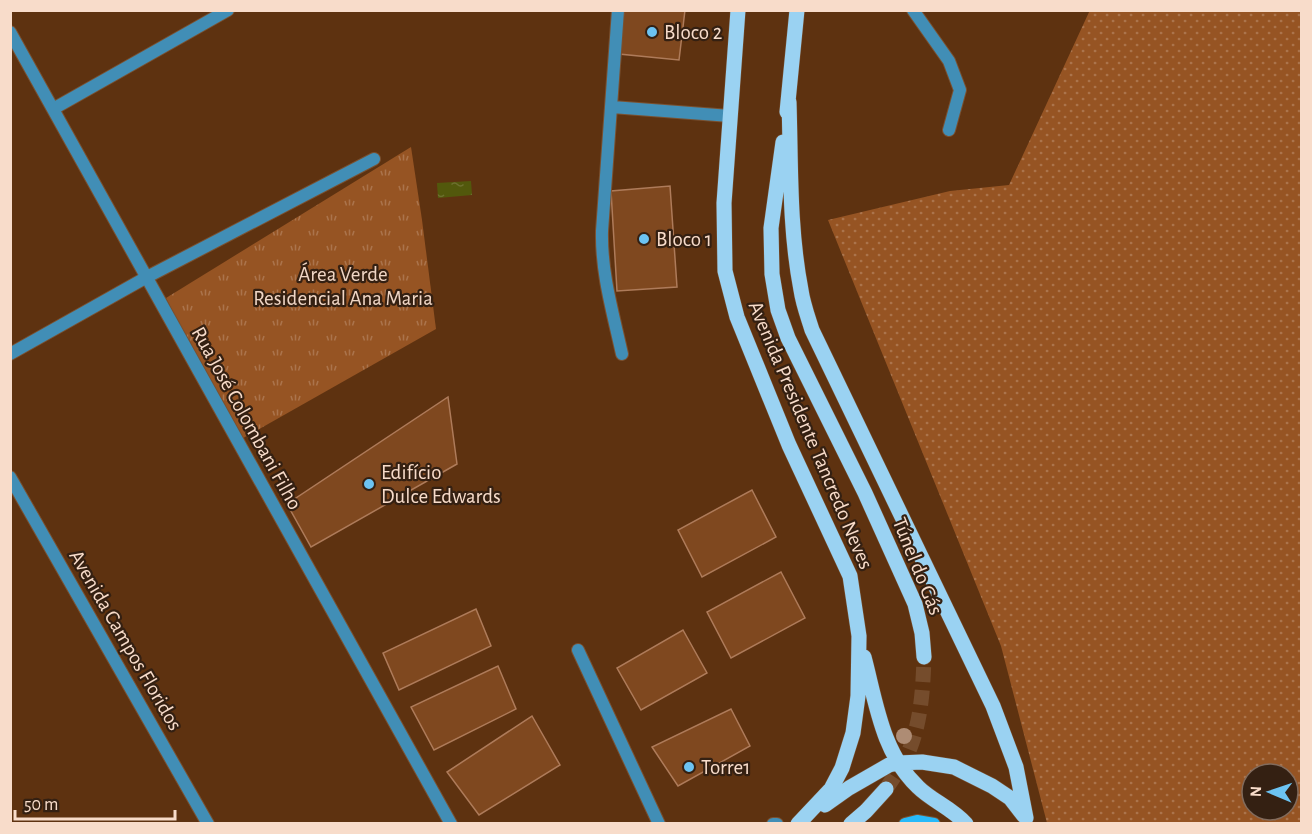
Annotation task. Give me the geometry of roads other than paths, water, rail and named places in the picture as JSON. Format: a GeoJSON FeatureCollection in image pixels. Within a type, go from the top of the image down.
{"type":"FeatureCollection","features":[{"type":"Feature","properties":{"kind":"main road","name":"Avenida Presidente Tancredo Neves"},"geometry":{"type":"LineString","coordinates":[[738,10],[724,203],[725,271],[736,317],[789,445],[850,576],[859,636],[858,696],[854,734],[842,768],[831,789],[799,824]]}},
{"type":"Feature","properties":{"kind":"main road","name":"Avenida Presidente Tancredo Neves"},"geometry":{"type":"LineString","coordinates":[[797,10],[789,102],[771,228],[772,274],[778,310],[788,338],[865,493]]}},
{"type":"Feature","properties":{"kind":"main road"},"geometry":{"type":"LineString","coordinates":[[789,102],[794,246],[801,293],[812,330],[993,706],[1016,767],[1027,821]]}},
{"type":"Feature","properties":{"kind":"main road","name":"Túnel do Gás"},"geometry":{"type":"LineString","coordinates":[[865,493],[915,604],[922,633],[924,657]]}},
{"type":"Feature","properties":{"kind":"main road"},"geometry":{"type":"LineString","coordinates":[[859,636],[880,720],[888,745],[898,763],[920,790],[953,812],[966,824]]}},
{"type":"Feature","properties":{"kind":"main road"},"geometry":{"type":"LineString","coordinates":[[799,824],[849,788],[889,765],[922,762],[954,767],[992,786],[1010,798],[1027,821]]}},
{"type":"Feature","properties":{"kind":"main road"},"geometry":{"type":"LineString","coordinates":[[851,824],[886,789]]}},
{"type":"Feature","properties":{"kind":"main road"},"geometry":{"type":"LineString","coordinates":[[904,824],[917,821],[934,824]]}},
{"type":"Feature","properties":{"kind":"street"},"geometry":{"type":"LineString","coordinates":[[53,109],[228,10]]}},
{"type":"Feature","properties":{"kind":"street"},"geometry":{"type":"LineString","coordinates":[[618,10],[601,251],[607,290],[622,354]]}},
{"type":"Feature","properties":{"kind":"street"},"geometry":{"type":"LineString","coordinates":[[913,10],[949,61],[960,90],[949,130]]}},
{"type":"Feature","properties":{"kind":"street","name":"Rua José Colombani Filho"},"geometry":{"type":"LineString","coordinates":[[10,32],[451,824]]}},
{"type":"Feature","properties":{"kind":"street"},"geometry":{"type":"LineString","coordinates":[[612,107],[730,117]]}},
{"type":"Feature","properties":{"kind":"street"},"geometry":{"type":"LineString","coordinates":[[10,354],[147,277],[374,159]]}},
{"type":"Feature","properties":{"kind":"street","name":"Avenida Campos Floridos"},"geometry":{"type":"LineString","coordinates":[[10,477],[208,824]]}},
{"type":"Feature","properties":{"kind":"street"},"geometry":{"type":"LineString","coordinates":[[578,650],[659,824]]}},
{"type":"Feature","properties":{"kind":"water"},"geometry":{"type":"Polygon","coordinates":[[[471,181],[472,195],[438,198],[437,183],[471,181]]]}},
{"type":"Feature","properties":{"kind":"tunnel"},"geometry":{"type":"LineString","coordinates":[[886,789],[906,758],[916,730],[922,694],[924,657]]}},
{"type":"Feature","properties":{"kind":"place","name":"Bloco 2"},"geometry":{"type":"Point","coordinates":[652,32]}},
{"type":"Feature","properties":{"kind":"place","name":"Bloco 1"},"geometry":{"type":"Point","coordinates":[644,239]}},
{"type":"Feature","properties":{"kind":"place","name":"Edifício Dulce Edwards"},"geometry":{"type":"Point","coordinates":[369,484]}},
{"type":"Feature","properties":{"kind":"place","name":"Torre1"},"geometry":{"type":"Point","coordinates":[689,767]}},
{"type":"Feature","properties":{"kind":"park label","name":"Área Verde Residencial Ana Maria"},"geometry":{"type":"Point","coordinates":[343,286]}}]}
